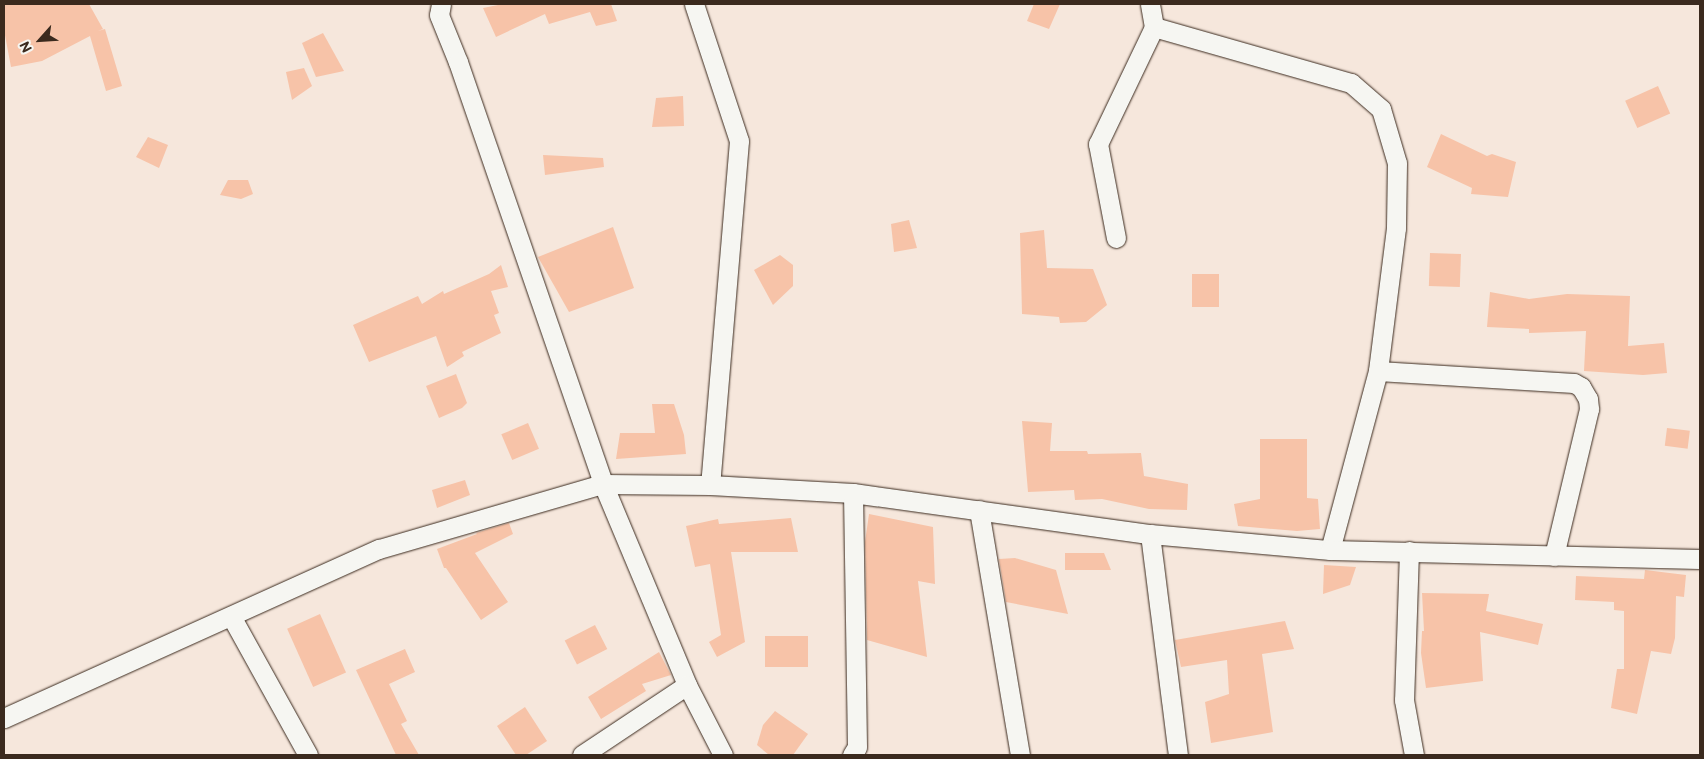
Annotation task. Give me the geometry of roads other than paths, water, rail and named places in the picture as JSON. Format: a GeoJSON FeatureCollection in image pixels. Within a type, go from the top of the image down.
{"type":"FeatureCollection","features":[{"type":"Feature","properties":{"kind":"street"},"geometry":{"type":"LineString","coordinates":[[441,4],[439,15],[458,62],[603,484],[687,684],[723,755]]}},
{"type":"Feature","properties":{"kind":"street"},"geometry":{"type":"LineString","coordinates":[[694,4],[739,141],[710,485]]}},
{"type":"Feature","properties":{"kind":"street"},"geometry":{"type":"LineString","coordinates":[[1116,238],[1098,144],[1154,27],[1150,4]]}},
{"type":"Feature","properties":{"kind":"street"},"geometry":{"type":"LineString","coordinates":[[1154,27],[1350,83],[1381,109],[1397,163],[1396,228],[1378,371],[1330,550]]}},
{"type":"Feature","properties":{"kind":"street"},"geometry":{"type":"LineString","coordinates":[[1378,371],[1574,383],[1582,387],[1588,398],[1588,409],[1554,556]]}},
{"type":"Feature","properties":{"kind":"street"},"geometry":{"type":"LineString","coordinates":[[4,718],[378,550],[603,484],[710,485],[853,493],[1150,534],[1330,550],[1700,559]]}},
{"type":"Feature","properties":{"kind":"street"},"geometry":{"type":"LineString","coordinates":[[852,755],[857,747],[853,493]]}},
{"type":"Feature","properties":{"kind":"street"},"geometry":{"type":"LineString","coordinates":[[979,510],[1020,755]]}},
{"type":"Feature","properties":{"kind":"street"},"geometry":{"type":"LineString","coordinates":[[1150,534],[1178,755]]}},
{"type":"Feature","properties":{"kind":"street"},"geometry":{"type":"LineString","coordinates":[[1409,551],[1404,700],[1414,755]]}},
{"type":"Feature","properties":{"kind":"street"},"geometry":{"type":"LineString","coordinates":[[231,616],[308,755]]}},
{"type":"Feature","properties":{"kind":"street"},"geometry":{"type":"LineString","coordinates":[[582,755],[687,684]]}}]}
